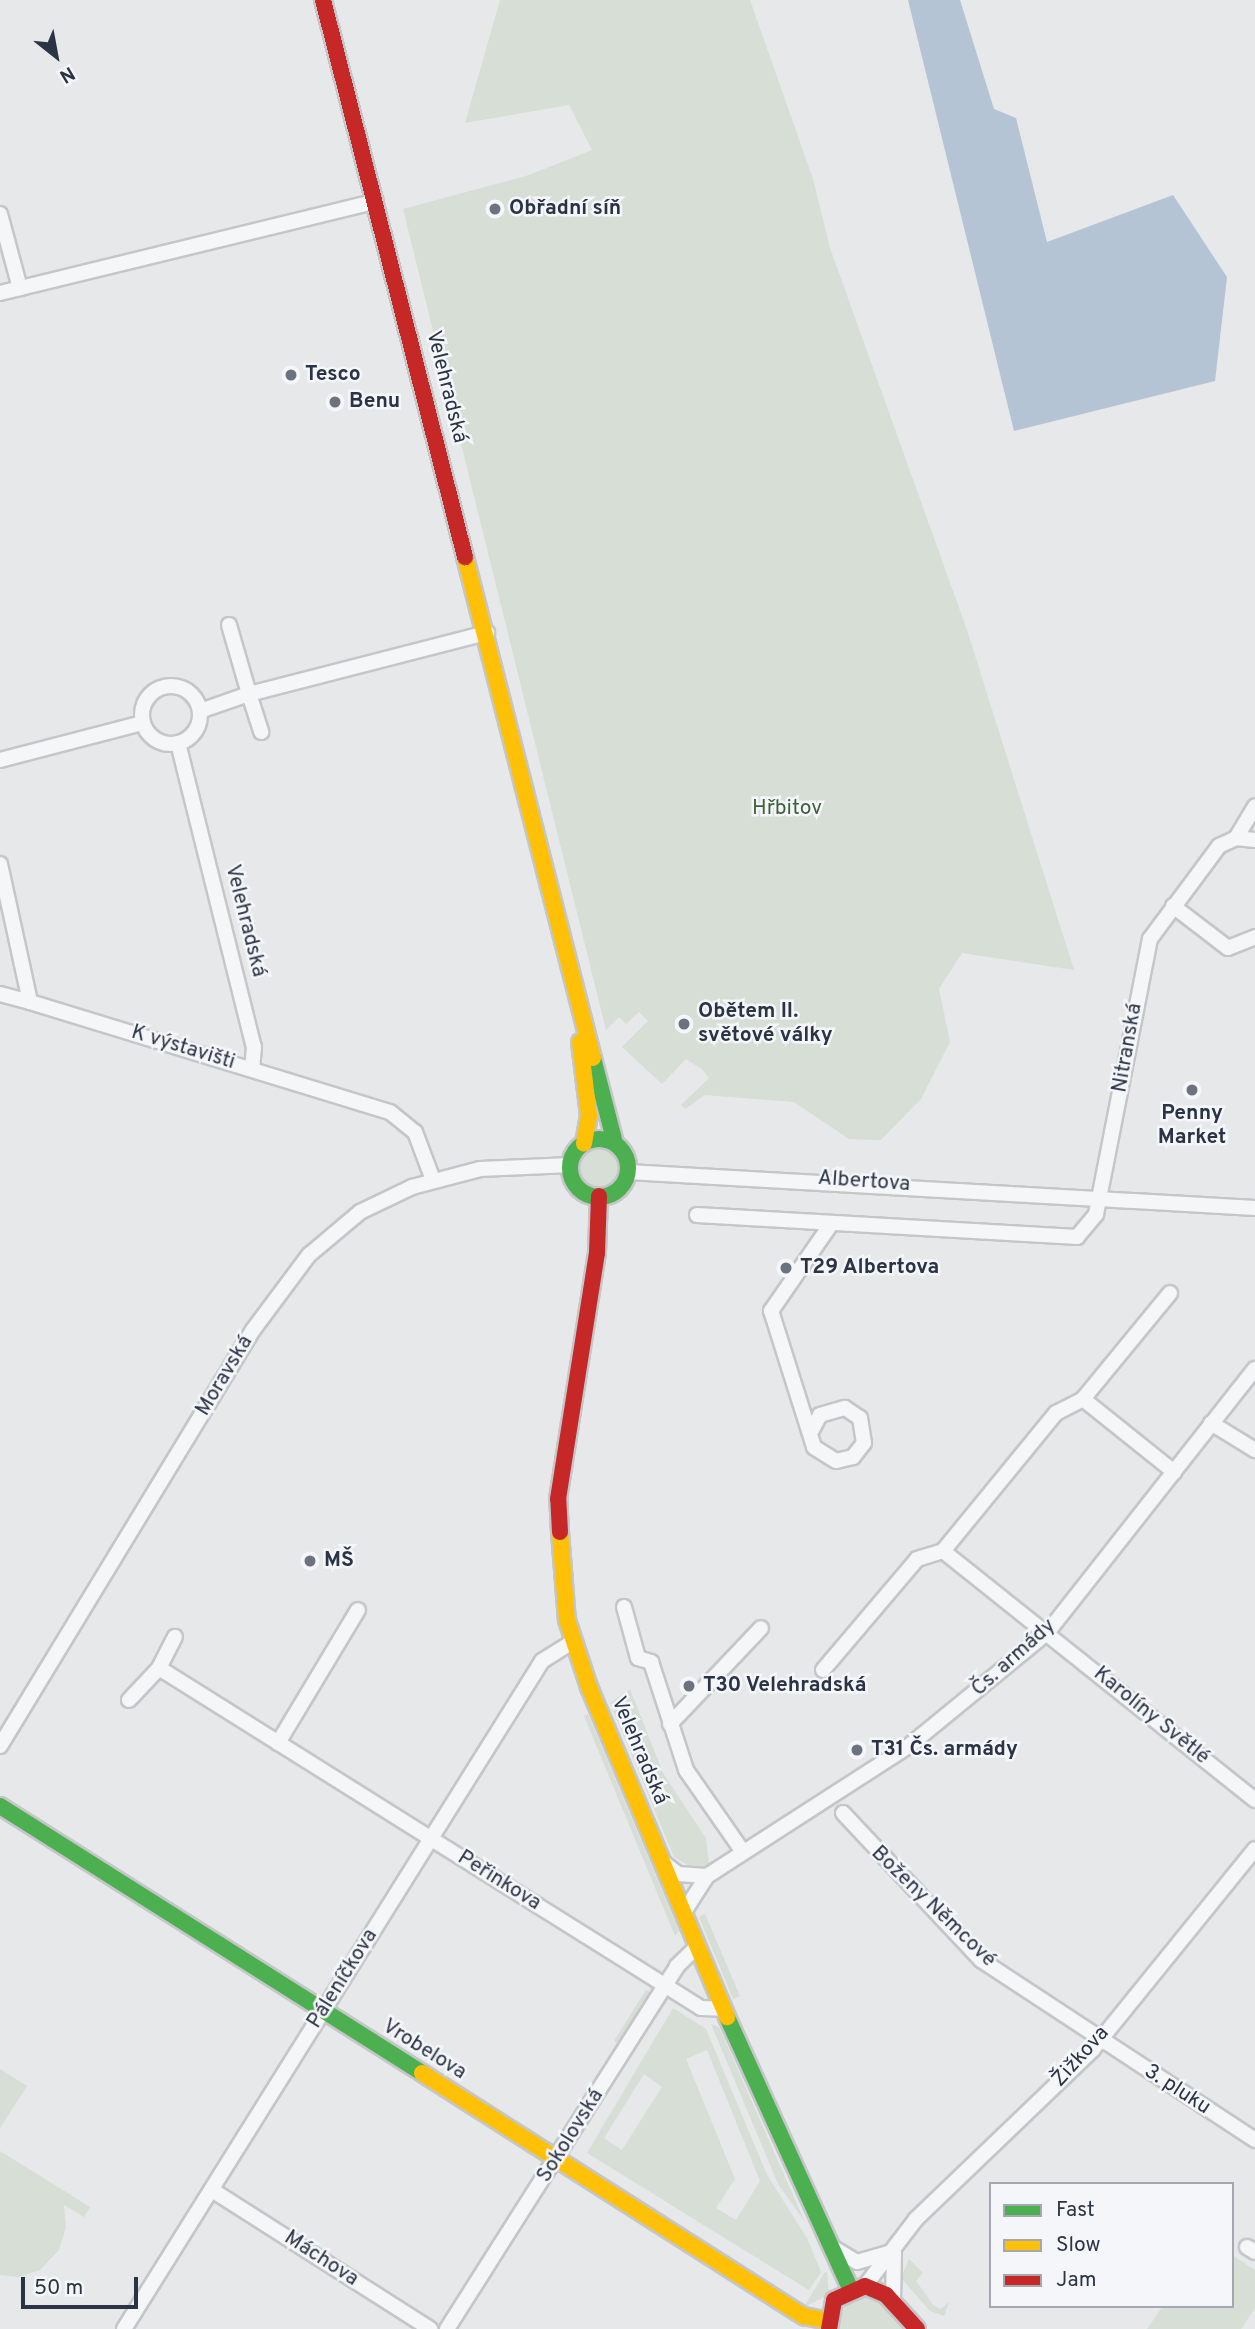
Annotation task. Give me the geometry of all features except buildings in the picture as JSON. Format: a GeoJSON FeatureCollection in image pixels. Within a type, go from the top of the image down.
{"type":"FeatureCollection","features":[{"type":"Feature","properties":{"kind":"main road","name":"Velehradská"},"geometry":{"type":"LineString","coordinates":[[323,0],[487,633],[573,989],[615,1143],[628,1172]]}},
{"type":"Feature","properties":{"kind":"main road","name":"Velehradská"},"geometry":{"type":"LineString","coordinates":[[571,1165],[584,1144],[589,1115],[573,989]]}},
{"type":"Feature","properties":{"kind":"main road"},"geometry":{"type":"LineString","coordinates":[[584,1144],[615,1143]]}},
{"type":"Feature","properties":{"kind":"main road"},"geometry":{"type":"LineString","coordinates":[[571,1165],[580,1189],[599,1196],[620,1188],[628,1172]]}},
{"type":"Feature","properties":{"kind":"main road","name":"Velehradská"},"geometry":{"type":"LineString","coordinates":[[599,1196],[591,1292],[558,1499],[559,1575],[573,1642],[724,2009],[827,2243],[858,2287]]}},
{"type":"Feature","properties":{"kind":"main road","name":"Vrobelova"},"geometry":{"type":"LineString","coordinates":[[0,1806],[804,2316],[829,2325]]}},
{"type":"Feature","properties":{"kind":"main road"},"geometry":{"type":"LineString","coordinates":[[829,2325],[834,2300],[858,2287],[892,2301],[917,2329]]}},
{"type":"Feature","properties":{"kind":"street"},"geometry":{"type":"LineString","coordinates":[[0,293],[376,201]]}},
{"type":"Feature","properties":{"kind":"street"},"geometry":{"type":"LineString","coordinates":[[0,214],[20,288]]}},
{"type":"Feature","properties":{"kind":"street"},"geometry":{"type":"LineString","coordinates":[[229,625],[261,732]]}},
{"type":"Feature","properties":{"kind":"street"},"geometry":{"type":"LineString","coordinates":[[200,711],[249,694],[487,633]]}},
{"type":"Feature","properties":{"kind":"street"},"geometry":{"type":"LineString","coordinates":[[170,685],[190,692],[200,711],[195,731],[178,743],[156,740],[142,723],[150,694],[170,685]]}},
{"type":"Feature","properties":{"kind":"street"},"geometry":{"type":"LineString","coordinates":[[0,760],[142,723]]}},
{"type":"Feature","properties":{"kind":"street","name":"Velehradská"},"geometry":{"type":"LineString","coordinates":[[178,743],[251,1035],[251,1069]]}},
{"type":"Feature","properties":{"kind":"street"},"geometry":{"type":"LineString","coordinates":[[1255,806],[1236,838],[1255,840]]}},
{"type":"Feature","properties":{"kind":"street","name":"Nitranská"},"geometry":{"type":"LineString","coordinates":[[1100,1198],[1143,960],[1173,906],[1219,846],[1236,838]]}},
{"type":"Feature","properties":{"kind":"street"},"geometry":{"type":"LineString","coordinates":[[0,864],[30,1002],[0,994]]}},
{"type":"Feature","properties":{"kind":"street"},"geometry":{"type":"LineString","coordinates":[[1173,906],[1228,948],[1255,937]]}},
{"type":"Feature","properties":{"kind":"street","name":"K výstavišti"},"geometry":{"type":"LineString","coordinates":[[30,1002],[399,1116],[415,1132],[433,1181]]}},
{"type":"Feature","properties":{"kind":"street","name":"Moravská"},"geometry":{"type":"LineString","coordinates":[[0,1746],[291,1275],[360,1212],[433,1181],[480,1169],[571,1165]]}},
{"type":"Feature","properties":{"kind":"street","name":"Albertova"},"geometry":{"type":"LineString","coordinates":[[628,1172],[1255,1208]]}},
{"type":"Feature","properties":{"kind":"street","name":"Albertova"},"geometry":{"type":"LineString","coordinates":[[697,1215],[1077,1237],[1092,1226],[1100,1198]]}},
{"type":"Feature","properties":{"kind":"street"},"geometry":{"type":"LineString","coordinates":[[812,1430],[771,1311],[831,1224]]}},
{"type":"Feature","properties":{"kind":"street"},"geometry":{"type":"LineString","coordinates":[[823,1670],[918,1559],[943,1551],[1056,1413],[1083,1399],[1170,1293]]}},
{"type":"Feature","properties":{"kind":"street","name":"Čs. armády"},"geometry":{"type":"LineString","coordinates":[[707,1876],[909,1745],[1047,1633],[1255,1369]]}},
{"type":"Feature","properties":{"kind":"street"},"geometry":{"type":"LineString","coordinates":[[1083,1399],[1174,1472]]}},
{"type":"Feature","properties":{"kind":"street"},"geometry":{"type":"LineString","coordinates":[[1212,1423],[1255,1450]]}},
{"type":"Feature","properties":{"kind":"street","name":"Karolíny Světlé"},"geometry":{"type":"LineString","coordinates":[[943,1551],[1255,1800]]}},
{"type":"Feature","properties":{"kind":"street"},"geometry":{"type":"LineString","coordinates":[[624,1607],[638,1658],[651,1662],[687,1770],[743,1852]]}},
{"type":"Feature","properties":{"kind":"street"},"geometry":{"type":"LineString","coordinates":[[278,1743],[358,1610]]}},
{"type":"Feature","properties":{"kind":"street"},"geometry":{"type":"LineString","coordinates":[[670,1724],[761,1628]]}},
{"type":"Feature","properties":{"kind":"street"},"geometry":{"type":"LineString","coordinates":[[129,1700],[159,1668],[175,1637]]}},
{"type":"Feature","properties":{"kind":"street","name":"Páleníčkova"},"geometry":{"type":"LineString","coordinates":[[124,2329],[542,1661],[573,1642]]}},
{"type":"Feature","properties":{"kind":"street","name":"Peřinkova"},"geometry":{"type":"LineString","coordinates":[[159,1668],[701,2008],[724,2009]]}},
{"type":"Feature","properties":{"kind":"street","name":"Boženy Němcové"},"geometry":{"type":"LineString","coordinates":[[843,1813],[981,1960],[1100,2039]]}},
{"type":"Feature","properties":{"kind":"street","name":"Žižkova"},"geometry":{"type":"LineString","coordinates":[[858,2287],[894,2252],[916,2219],[1100,2039],[1255,1849]]}},
{"type":"Feature","properties":{"kind":"street"},"geometry":{"type":"LineString","coordinates":[[663,1862],[678,1874],[707,1876],[684,1912]]}},
{"type":"Feature","properties":{"kind":"street","name":"Sokolovská"},"geometry":{"type":"LineString","coordinates":[[447,2329],[665,1985],[698,1946]]}},
{"type":"Feature","properties":{"kind":"street","name":"3. pluku"},"geometry":{"type":"LineString","coordinates":[[1100,2039],[1255,2140]]}},
{"type":"Feature","properties":{"kind":"street","name":"Máchova"},"geometry":{"type":"LineString","coordinates":[[212,2190],[430,2329]]}},
{"type":"Feature","properties":{"kind":"street"},"geometry":{"type":"LineString","coordinates":[[827,2243],[857,2262],[894,2252],[892,2301]]}},
{"type":"Feature","properties":{"kind":"green space","name":"Hřbitov"},"geometry":{"type":"Polygon","coordinates":[[[500,0],[750,0],[813,179],[830,248],[967,630],[1074,970],[962,953],[939,989],[950,1042],[921,1099],[881,1140],[849,1139],[794,1102],[705,1095],[685,1109],[681,1105],[709,1078],[702,1069],[686,1059],[662,1084],[622,1047],[648,1021],[639,1012],[626,1024],[619,1017],[606,1030],[403,209],[529,175],[592,150],[569,105],[465,123],[500,0]]]}},
{"type":"Feature","properties":{"kind":"green space"},"geometry":{"type":"Polygon","coordinates":[[[600,1147],[615,1153],[621,1168],[615,1183],[600,1189],[585,1183],[579,1168],[585,1153],[600,1147]]]}},
{"type":"Feature","properties":{"kind":"green space"},"geometry":{"type":"Polygon","coordinates":[[[630,1689],[663,1773],[706,1838],[709,1865],[691,1867],[674,1857],[610,1703],[630,1689]]]}},
{"type":"Feature","properties":{"kind":"green space"},"geometry":{"type":"Polygon","coordinates":[[[588,1714],[679,1931],[675,1936],[584,1716],[588,1714]]]}},
{"type":"Feature","properties":{"kind":"green space"},"geometry":{"type":"Polygon","coordinates":[[[705,1914],[740,1996],[733,1999],[699,1917],[705,1914]]]}},
{"type":"Feature","properties":{"kind":"green space"},"geometry":{"type":"Polygon","coordinates":[[[646,1990],[651,1993],[619,2044],[614,2041],[646,1990]]]}},
{"type":"Feature","properties":{"kind":"green space"},"geometry":{"type":"Polygon","coordinates":[[[673,2008],[706,2029],[767,2175],[807,2238],[821,2272],[809,2290],[587,2153],[673,2008]],[[707,2050],[686,2059],[735,2179],[716,2208],[736,2220],[760,2181],[707,2050]],[[644,2074],[604,2138],[622,2150],[662,2087],[644,2074]]]}},
{"type":"Feature","properties":{"kind":"green space"},"geometry":{"type":"Polygon","coordinates":[[[711,2024],[719,2027],[805,2222],[778,2184],[711,2024]]]}},
{"type":"Feature","properties":{"kind":"green space"},"geometry":{"type":"Polygon","coordinates":[[[0,2069],[27,2086],[0,2128],[0,2069]]]}},
{"type":"Feature","properties":{"kind":"green space"},"geometry":{"type":"Polygon","coordinates":[[[0,2151],[90,2207],[84,2217],[64,2205],[66,2227],[59,2250],[40,2270],[18,2277],[0,2275],[0,2151]]]}},
{"type":"Feature","properties":{"kind":"green space"},"geometry":{"type":"Polygon","coordinates":[[[1234,2256],[1255,2270],[1255,2308],[1241,2329],[1147,2329],[1162,2308],[1234,2308],[1234,2256]]]}},
{"type":"Feature","properties":{"kind":"green space"},"geometry":{"type":"Polygon","coordinates":[[[909,2259],[923,2273],[916,2281],[934,2306],[941,2309],[949,2302],[944,2316],[930,2311],[901,2278],[909,2259]]]}},
{"type":"Feature","properties":{"kind":"green space"},"geometry":{"type":"Polygon","coordinates":[[[825,2272],[829,2295],[804,2307],[825,2272]]]}},
{"type":"Feature","properties":{"kind":"green space"},"geometry":{"type":"Polygon","coordinates":[[[865,2295],[880,2301],[905,2329],[839,2329],[842,2306],[865,2295]]]}},
{"type":"Feature","properties":{"kind":"water"},"geometry":{"type":"Polygon","coordinates":[[[908,0],[960,0],[994,109],[1016,118],[1047,242],[1173,195],[1227,277],[1215,381],[1014,431],[908,0]]]}},
{"type":"Feature","properties":{"kind":"traffic: fast"},"geometry":{"type":"LineString","coordinates":[[593,1058],[615,1143]]}},
{"type":"Feature","properties":{"kind":"traffic: fast"},"geometry":{"type":"LineString","coordinates":[[599,1139],[615,1144],[623,1152],[628,1168],[623,1184],[615,1192],[599,1197],[583,1192],[575,1184],[570,1168],[575,1152],[583,1144],[599,1139]]}},
{"type":"Feature","properties":{"kind":"traffic: fast"},"geometry":{"type":"LineString","coordinates":[[0,1806],[422,2073]]}},
{"type":"Feature","properties":{"kind":"traffic: fast"},"geometry":{"type":"LineString","coordinates":[[727,2017],[850,2288]]}},
{"type":"Feature","properties":{"kind":"traffic: slow"},"geometry":{"type":"LineString","coordinates":[[465,557],[593,1058]]}},
{"type":"Feature","properties":{"kind":"traffic: slow"},"geometry":{"type":"LineString","coordinates":[[580,1042],[589,1115],[584,1144]]}},
{"type":"Feature","properties":{"kind":"traffic: slow"},"geometry":{"type":"LineString","coordinates":[[560,1532],[567,1620],[589,1687],[727,2017]]}},
{"type":"Feature","properties":{"kind":"traffic: slow"},"geometry":{"type":"LineString","coordinates":[[422,2073],[804,2316],[828,2321]]}},
{"type":"Feature","properties":{"kind":"traffic: jam"},"geometry":{"type":"LineString","coordinates":[[323,0],[465,557]]}},
{"type":"Feature","properties":{"kind":"traffic: jam"},"geometry":{"type":"LineString","coordinates":[[560,1532],[558,1499],[597,1253],[599,1196]]}},
{"type":"Feature","properties":{"kind":"traffic: jam"},"geometry":{"type":"LineString","coordinates":[[829,2329],[834,2300],[865,2286],[886,2295],[917,2329]]}},
{"type":"Feature","properties":{"kind":"place","name":"Obřadní síň"},"geometry":{"type":"Point","coordinates":[495,209]}},
{"type":"Feature","properties":{"kind":"place","name":"Tesco"},"geometry":{"type":"Point","coordinates":[291,375]}},
{"type":"Feature","properties":{"kind":"place","name":"Benu"},"geometry":{"type":"Point","coordinates":[335,402]}},
{"type":"Feature","properties":{"kind":"place","name":"Obětem II. světové války"},"geometry":{"type":"Point","coordinates":[684,1024]}},
{"type":"Feature","properties":{"kind":"place","name":"Penny Market"},"geometry":{"type":"Point","coordinates":[1192,1090]}},
{"type":"Feature","properties":{"kind":"place","name":"T29 Albertova"},"geometry":{"type":"Point","coordinates":[786,1268]}},
{"type":"Feature","properties":{"kind":"place","name":"MŠ"},"geometry":{"type":"Point","coordinates":[310,1561]}},
{"type":"Feature","properties":{"kind":"place","name":"T30 Velehradská"},"geometry":{"type":"Point","coordinates":[689,1686]}},
{"type":"Feature","properties":{"kind":"place","name":"T31 Čs. armády"},"geometry":{"type":"Point","coordinates":[857,1750]}}]}
